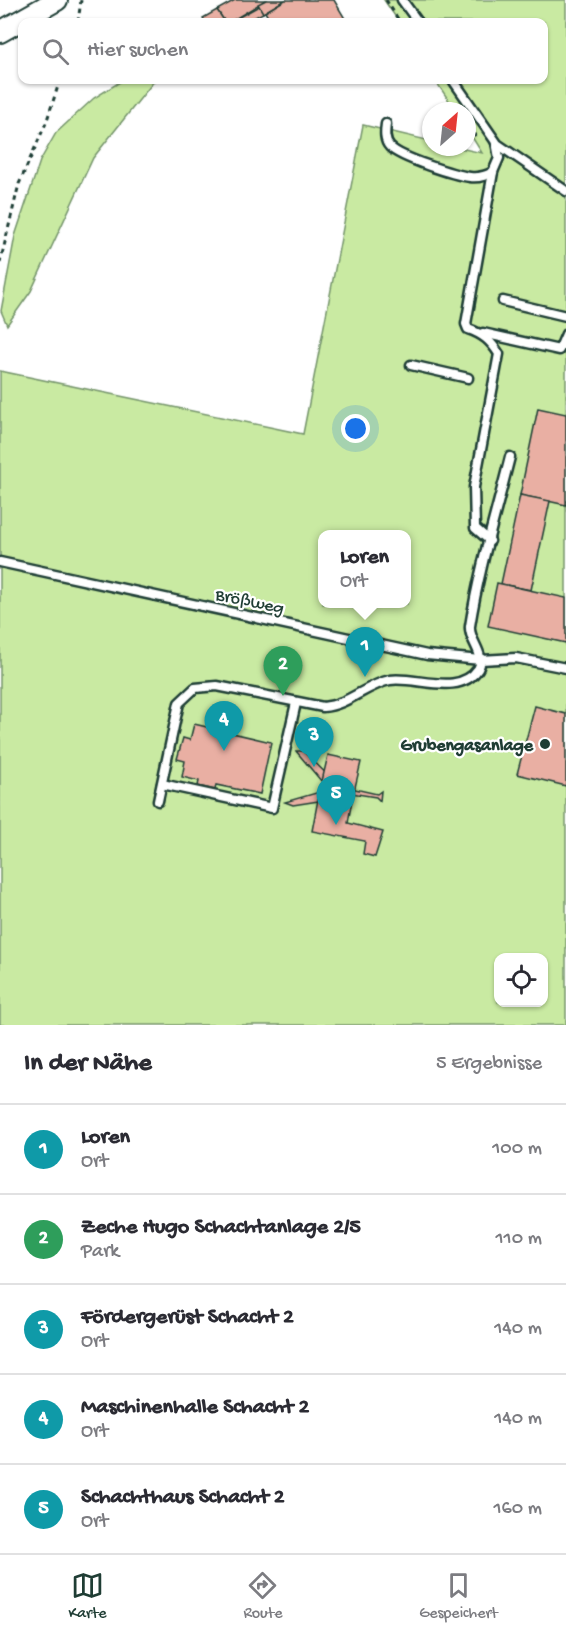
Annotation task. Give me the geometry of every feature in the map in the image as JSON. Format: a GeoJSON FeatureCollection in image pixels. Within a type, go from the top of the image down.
{"type":"FeatureCollection","features":[{"type":"Feature","properties":{"kind":"street"},"geometry":{"type":"LineString","coordinates":[[25,18],[57,0]]}},
{"type":"Feature","properties":{"kind":"street"},"geometry":{"type":"LineString","coordinates":[[0,32],[18,22]]}},
{"type":"Feature","properties":{"kind":"lane"},"geometry":{"type":"LineString","coordinates":[[402,0],[415,18]]}},
{"type":"Feature","properties":{"kind":"lane"},"geometry":{"type":"LineString","coordinates":[[456,84],[496,142],[566,191]]}},
{"type":"Feature","properties":{"kind":"lane"},"geometry":{"type":"LineString","coordinates":[[386,124],[385,136],[388,146],[406,156],[470,177],[485,176],[493,172]]}},
{"type":"Feature","properties":{"kind":"lane"},"geometry":{"type":"LineString","coordinates":[[496,142],[499,158],[493,172],[466,324],[468,329],[480,333],[559,350],[566,334]]}},
{"type":"Feature","properties":{"kind":"lane"},"geometry":{"type":"LineString","coordinates":[[503,301],[566,316]]}},
{"type":"Feature","properties":{"kind":"lane"},"geometry":{"type":"LineString","coordinates":[[480,333],[493,344],[499,354],[474,487],[475,528],[490,541]]}},
{"type":"Feature","properties":{"kind":"lane"},"geometry":{"type":"LineString","coordinates":[[411,365],[468,378]]}},
{"type":"Feature","properties":{"kind":"lane"},"geometry":{"type":"LineString","coordinates":[[158,801],[179,703],[195,688],[217,686],[323,707],[336,706],[389,681],[432,684],[462,680],[478,669],[481,660],[470,630],[510,457]]}},
{"type":"Feature","properties":{"kind":"lane","name":"Brößweg"},"geometry":{"type":"LineString","coordinates":[[0,562],[427,655],[481,660],[516,658],[566,668]]}},
{"type":"Feature","properties":{"kind":"lane"},"geometry":{"type":"LineString","coordinates":[[162,784],[272,808],[296,703]]}},
{"type":"Feature","properties":{"kind":"path"},"geometry":{"type":"LineString","coordinates":[[79,18],[81,0]]}},
{"type":"Feature","properties":{"kind":"path"},"geometry":{"type":"LineString","coordinates":[[0,263],[19,184],[46,123],[59,84]]}},
{"type":"Feature","properties":{"kind":"green space"},"geometry":{"type":"Polygon","coordinates":[[[384,0],[566,0],[566,1025],[0,1025],[0,371],[303,434],[363,125],[422,139],[422,156],[476,156],[476,152],[482,153],[476,143],[476,102],[450,102],[438,84],[548,84],[548,18],[396,18],[384,0]]]}},
{"type":"Feature","properties":{"kind":"green space"},"geometry":{"type":"Polygon","coordinates":[[[117,84],[152,84],[93,158],[31,291],[7,325],[1,311],[15,236],[40,161],[56,133],[94,98],[117,84]]]}},
{"type":"Feature","properties":{"kind":"building"},"geometry":{"type":"Polygon","coordinates":[[[235,0],[266,0],[237,18],[222,18],[217,10],[235,0]]]}},
{"type":"Feature","properties":{"kind":"building"},"geometry":{"type":"Polygon","coordinates":[[[266,0],[285,0],[263,13],[258,4],[266,0]]]}},
{"type":"Feature","properties":{"kind":"building"},"geometry":{"type":"Polygon","coordinates":[[[285,0],[334,0],[345,18],[269,18],[265,12],[285,0]]]}},
{"type":"Feature","properties":{"kind":"building"},"geometry":{"type":"Polygon","coordinates":[[[259,6],[263,13],[254,18],[237,18],[259,6]]]}},
{"type":"Feature","properties":{"kind":"building"},"geometry":{"type":"Polygon","coordinates":[[[217,10],[222,18],[203,18],[217,10]]]}},
{"type":"Feature","properties":{"kind":"building"},"geometry":{"type":"Polygon","coordinates":[[[538,408],[566,414],[566,505],[520,495],[538,408]]]}},
{"type":"Feature","properties":{"kind":"building"},"geometry":{"type":"Polygon","coordinates":[[[520,495],[550,501],[531,590],[501,584],[520,495]]]}},
{"type":"Feature","properties":{"kind":"building"},"geometry":{"type":"Polygon","coordinates":[[[497,583],[566,598],[566,643],[488,626],[497,583]]]}},
{"type":"Feature","properties":{"kind":"building","name":"Grubengasanlage"},"geometry":{"type":"Polygon","coordinates":[[[535,706],[566,714],[566,786],[517,774],[535,706]]]}},
{"type":"Feature","properties":{"kind":"building"},"geometry":{"type":"Polygon","coordinates":[[[194,724],[271,742],[260,794],[216,785],[215,790],[198,786],[199,781],[182,777],[185,761],[177,759],[183,738],[190,740],[194,724]]]}},
{"type":"Feature","properties":{"kind":"building"},"geometry":{"type":"Polygon","coordinates":[[[296,751],[303,751],[334,781],[347,784],[346,787],[377,794],[381,791],[380,801],[376,797],[345,792],[344,797],[293,805],[285,802],[320,792],[322,782],[296,751]]]}},
{"type":"Feature","properties":{"kind":"building"},"geometry":{"type":"Polygon","coordinates":[[[328,755],[361,762],[352,800],[319,794],[328,755]]]}},
{"type":"Feature","properties":{"kind":"building"},"geometry":{"type":"Polygon","coordinates":[[[319,794],[352,800],[348,823],[383,832],[375,857],[363,854],[365,841],[312,831],[319,794]]]}},
{"type":"Feature","properties":{"kind":"place","name":"Loren"},"geometry":{"type":"Point","coordinates":[365,677]}},
{"type":"Feature","properties":{"kind":"place","name":"Zeche Hugo Schachtanlage 2/5"},"geometry":{"type":"Point","coordinates":[283,696]}},
{"type":"Feature","properties":{"kind":"place","name":"Grubengasanlage"},"geometry":{"type":"Point","coordinates":[545,744]}},
{"type":"Feature","properties":{"kind":"place","name":"Maschinenhalle Schacht 2"},"geometry":{"type":"Point","coordinates":[224,751]}},
{"type":"Feature","properties":{"kind":"place","name":"Fördergerüst Schacht 2"},"geometry":{"type":"Point","coordinates":[314,767]}},
{"type":"Feature","properties":{"kind":"place","name":"Schachthaus Schacht 2"},"geometry":{"type":"Point","coordinates":[336,825]}}]}
